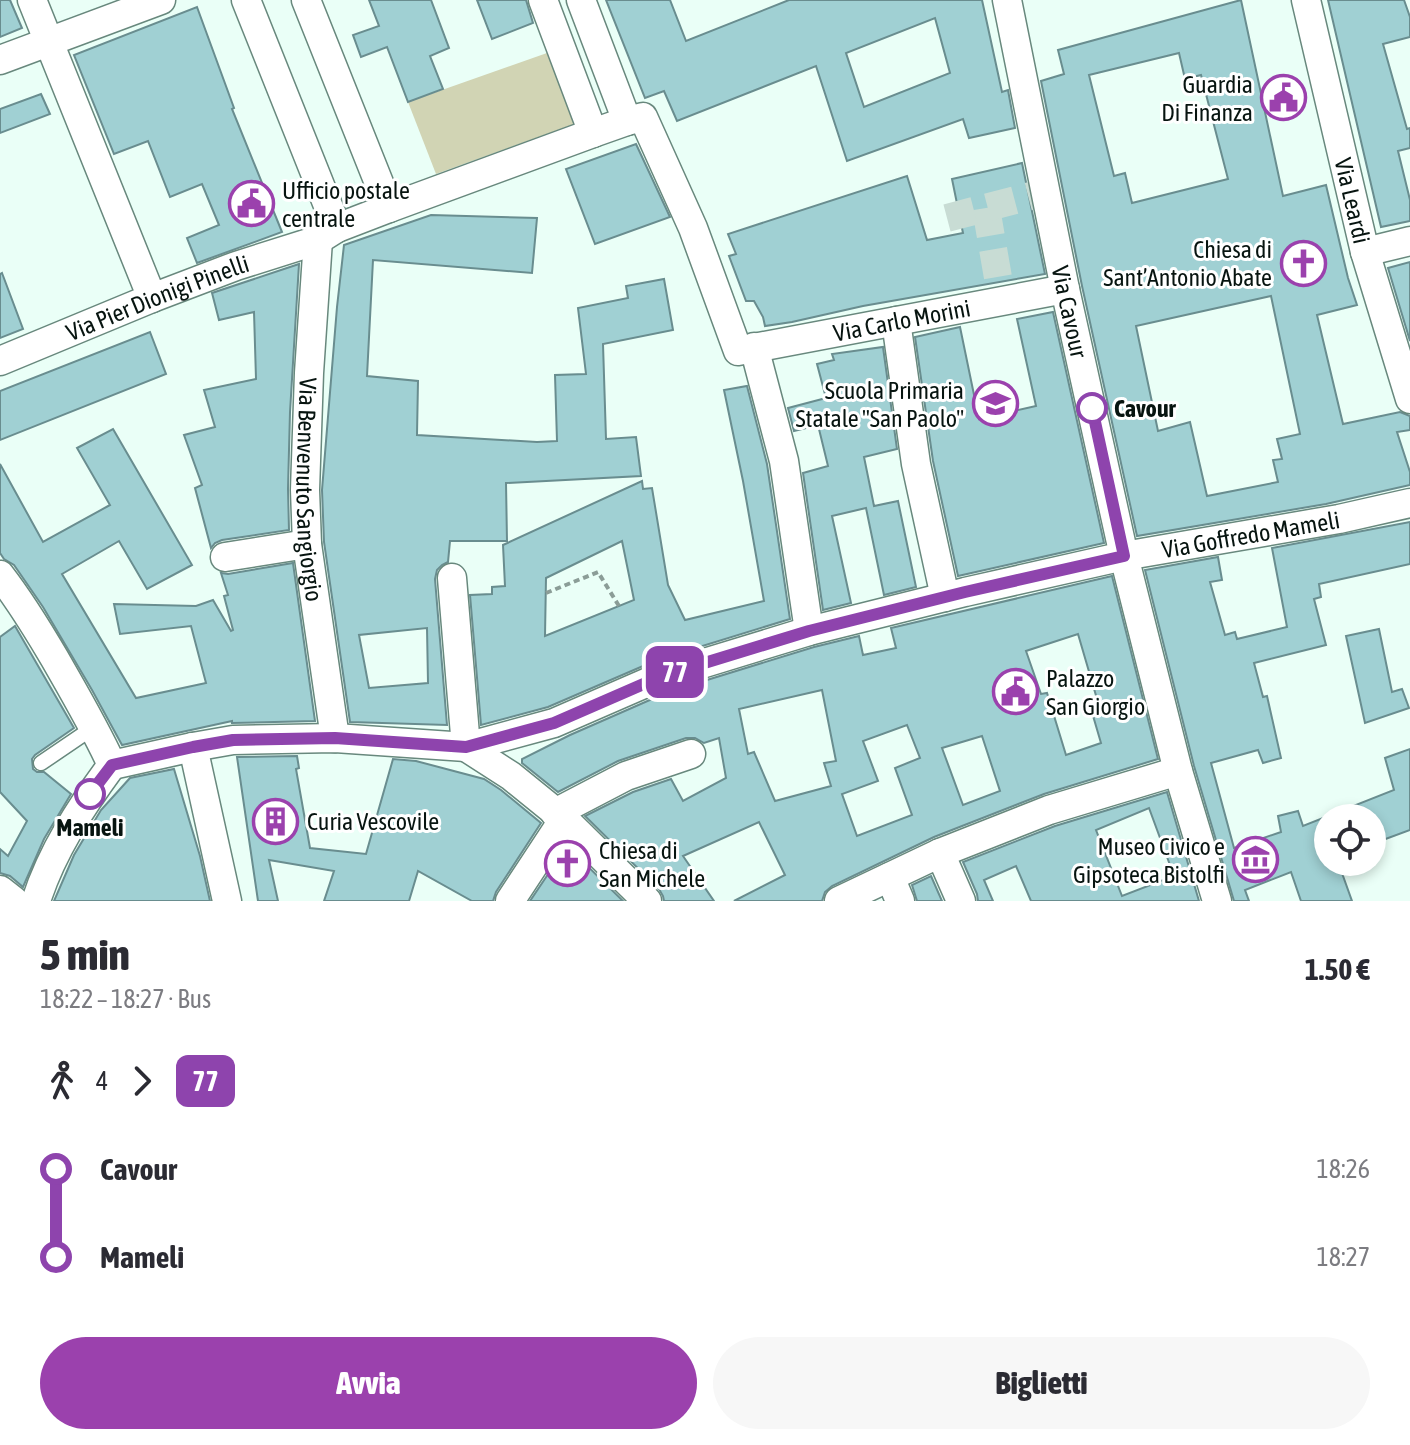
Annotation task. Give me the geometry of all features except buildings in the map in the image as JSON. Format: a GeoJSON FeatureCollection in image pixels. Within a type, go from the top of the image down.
{"type":"FeatureCollection","features":[{"type":"Feature","properties":{"kind":"street"},"geometry":{"type":"LineString","coordinates":[[32,0],[152,298]]}},
{"type":"Feature","properties":{"kind":"street"},"geometry":{"type":"LineString","coordinates":[[0,60],[161,0]]}},
{"type":"Feature","properties":{"kind":"street"},"geometry":{"type":"LineString","coordinates":[[246,0],[328,234]]}},
{"type":"Feature","properties":{"kind":"street"},"geometry":{"type":"LineString","coordinates":[[306,0],[389,208]]}},
{"type":"Feature","properties":{"kind":"street"},"geometry":{"type":"LineString","coordinates":[[543,0],[593,133]]}},
{"type":"Feature","properties":{"kind":"street"},"geometry":{"type":"LineString","coordinates":[[581,0],[627,121],[643,117],[746,349],[784,461],[809,631]]}},
{"type":"Feature","properties":{"kind":"street","name":"Via Cavour"},"geometry":{"type":"LineString","coordinates":[[1007,0],[1065,289],[1124,556],[1178,771],[1217,901]]}},
{"type":"Feature","properties":{"kind":"street","name":"Via Leardi"},"geometry":{"type":"LineString","coordinates":[[1306,0],[1365,252],[1410,399]]}},
{"type":"Feature","properties":{"kind":"street","name":"Via Pier Dionigi Pinelli"},"geometry":{"type":"LineString","coordinates":[[0,361],[152,298],[627,121]]}},
{"type":"Feature","properties":{"kind":"street","name":"Via Benvenuto Sangiorgio"},"geometry":{"type":"LineString","coordinates":[[328,234],[309,373],[305,490],[307,544],[335,738]]}},
{"type":"Feature","properties":{"kind":"street"},"geometry":{"type":"LineString","coordinates":[[1365,252],[1410,241]]}},
{"type":"Feature","properties":{"kind":"street","name":"Via Carlo Morini"},"geometry":{"type":"LineString","coordinates":[[746,349],[1065,289]]}},
{"type":"Feature","properties":{"kind":"street"},"geometry":{"type":"LineString","coordinates":[[896,321],[916,464],[945,597]]}},
{"type":"Feature","properties":{"kind":"street","name":"Via Goffredo Mameli"},"geometry":{"type":"LineString","coordinates":[[112,765],[233,740],[335,738],[466,747],[554,723],[662,676],[809,631],[1124,556],[1339,519],[1410,503]]}},
{"type":"Feature","properties":{"kind":"street"},"geometry":{"type":"LineString","coordinates":[[225,557],[307,544]]}},
{"type":"Feature","properties":{"kind":"street"},"geometry":{"type":"LineString","coordinates":[[452,578],[466,747],[511,776],[560,816],[647,901]]}},
{"type":"Feature","properties":{"kind":"street"},"geometry":{"type":"LineString","coordinates":[[6,593],[94,727],[112,765],[63,838],[36,901]]}},
{"type":"Feature","properties":{"kind":"street"},"geometry":{"type":"LineString","coordinates":[[193,747],[227,901]]}},
{"type":"Feature","properties":{"kind":"street"},"geometry":{"type":"LineString","coordinates":[[510,901],[560,816],[626,776],[691,754]]}},
{"type":"Feature","properties":{"kind":"street"},"geometry":{"type":"LineString","coordinates":[[839,901],[895,889],[940,853],[1049,810],[1178,771]]}},
{"type":"Feature","properties":{"kind":"street"},"geometry":{"type":"LineString","coordinates":[[940,853],[961,901]]}},
{"type":"Feature","properties":{"kind":"street"},"geometry":{"type":"LineString","coordinates":[[0,890],[14,901]]}},
{"type":"Feature","properties":{"kind":"lane"},"geometry":{"type":"LineString","coordinates":[[41,763],[94,727]]}},
{"type":"Feature","properties":{"kind":"path"},"geometry":{"type":"LineString","coordinates":[[546,593],[598,572],[619,606]]}},
{"type":"Feature","properties":{"kind":"green space"},"geometry":{"type":"Polygon","coordinates":[[[547,53],[574,124],[436,174],[408,102],[547,53]]]}},
{"type":"Feature","properties":{"kind":"tunnel"},"geometry":{"type":"LineString","coordinates":[[947,218],[1046,192]]}},
{"type":"Feature","properties":{"kind":"tunnel"},"geometry":{"type":"LineString","coordinates":[[986,208],[1002,301]]}},
{"type":"Feature","properties":{"kind":"bus line","name":"77"},"geometry":{"type":"LineString","coordinates":[[90,794],[112,765],[233,740],[335,738],[466,747],[554,723],[662,676],[809,631],[1124,556],[1092,408]]}},
{"type":"Feature","properties":{"kind":"place","name":"Guardia Di Finanza"},"geometry":{"type":"Point","coordinates":[1284,98]}},
{"type":"Feature","properties":{"kind":"place","name":"Ufficio postale centrale"},"geometry":{"type":"Point","coordinates":[251,204]}},
{"type":"Feature","properties":{"kind":"place","name":"Chiesa di Sant’Antonio Abate"},"geometry":{"type":"Point","coordinates":[1303,263]}},
{"type":"Feature","properties":{"kind":"place","name":"Scuola Primaria Statale \"San Paolo\""},"geometry":{"type":"Point","coordinates":[995,404]}},
{"type":"Feature","properties":{"kind":"place","name":"Cavour"},"geometry":{"type":"Point","coordinates":[1092,408]}},
{"type":"Feature","properties":{"kind":"place","name":"Palazzo San Giorgio"},"geometry":{"type":"Point","coordinates":[1015,692]}},
{"type":"Feature","properties":{"kind":"place","name":"Mameli"},"geometry":{"type":"Point","coordinates":[90,794]}},
{"type":"Feature","properties":{"kind":"place","name":"Curia Vescovile"},"geometry":{"type":"Point","coordinates":[276,821]}},
{"type":"Feature","properties":{"kind":"place","name":"Museo Civico e Gipsoteca Bistolfi"},"geometry":{"type":"Point","coordinates":[1256,860]}},
{"type":"Feature","properties":{"kind":"place","name":"Chiesa di San Michele"},"geometry":{"type":"Point","coordinates":[568,864]}}]}
